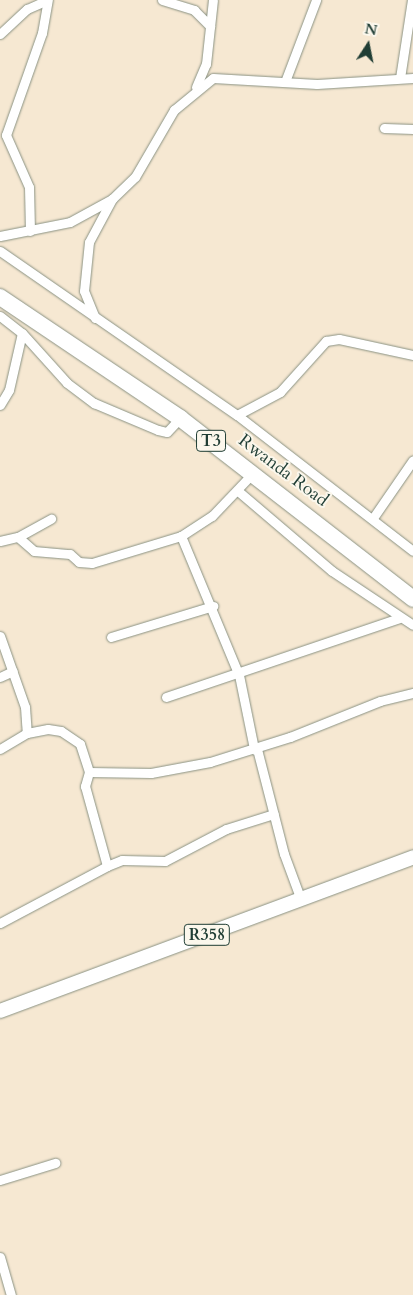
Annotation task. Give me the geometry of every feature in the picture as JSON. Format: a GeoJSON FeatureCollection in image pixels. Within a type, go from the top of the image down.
{"type":"FeatureCollection","features":[{"type":"Feature","properties":{"kind":"highway","name":"Rwanda Road"},"geometry":{"type":"LineString","coordinates":[[0,297],[180,418],[253,472],[413,599]]}},
{"type":"Feature","properties":{"kind":"main road","name":"R358"},"geometry":{"type":"LineString","coordinates":[[0,1011],[413,857]]}},
{"type":"Feature","properties":{"kind":"street"},"geometry":{"type":"LineString","coordinates":[[0,34],[27,9],[48,0]]}},
{"type":"Feature","properties":{"kind":"street"},"geometry":{"type":"LineString","coordinates":[[30,231],[29,187],[3,139],[42,33],[48,0]]}},
{"type":"Feature","properties":{"kind":"street"},"geometry":{"type":"LineString","coordinates":[[162,0],[194,10],[210,26]]}},
{"type":"Feature","properties":{"kind":"street"},"geometry":{"type":"LineString","coordinates":[[0,236],[30,231],[79,218],[112,199],[135,177],[160,129],[194,90],[206,64],[213,0]]}},
{"type":"Feature","properties":{"kind":"street"},"geometry":{"type":"LineString","coordinates":[[286,79],[316,0]]}},
{"type":"Feature","properties":{"kind":"street"},"geometry":{"type":"LineString","coordinates":[[400,78],[412,0]]}},
{"type":"Feature","properties":{"kind":"street"},"geometry":{"type":"LineString","coordinates":[[194,90],[221,76],[286,79],[317,84],[413,78]]}},
{"type":"Feature","properties":{"kind":"street"},"geometry":{"type":"LineString","coordinates":[[384,128],[413,129]]}},
{"type":"Feature","properties":{"kind":"street"},"geometry":{"type":"LineString","coordinates":[[96,319],[84,291],[89,242],[112,199]]}},
{"type":"Feature","properties":{"kind":"street"},"geometry":{"type":"LineString","coordinates":[[0,251],[237,415],[373,518],[413,551]]}},
{"type":"Feature","properties":{"kind":"street"},"geometry":{"type":"LineString","coordinates":[[0,316],[22,333],[67,383],[94,402],[158,430],[167,432],[180,418]]}},
{"type":"Feature","properties":{"kind":"street"},"geometry":{"type":"LineString","coordinates":[[0,405],[9,390],[22,333]]}},
{"type":"Feature","properties":{"kind":"street"},"geometry":{"type":"LineString","coordinates":[[237,415],[280,392],[326,341],[340,338],[413,355]]}},
{"type":"Feature","properties":{"kind":"street"},"geometry":{"type":"LineString","coordinates":[[373,518],[413,460]]}},
{"type":"Feature","properties":{"kind":"street"},"geometry":{"type":"LineString","coordinates":[[18,537],[34,551],[70,554],[86,564],[181,536],[238,491],[253,472]]}},
{"type":"Feature","properties":{"kind":"street"},"geometry":{"type":"LineString","coordinates":[[238,491],[332,571],[399,618],[413,625]]}},
{"type":"Feature","properties":{"kind":"street"},"geometry":{"type":"LineString","coordinates":[[0,541],[18,537],[51,519]]}},
{"type":"Feature","properties":{"kind":"street"},"geometry":{"type":"LineString","coordinates":[[181,536],[213,606],[239,675],[256,749],[301,900]]}},
{"type":"Feature","properties":{"kind":"street"},"geometry":{"type":"LineString","coordinates":[[112,637],[213,606]]}},
{"type":"Feature","properties":{"kind":"street"},"geometry":{"type":"LineString","coordinates":[[166,697],[239,675],[399,618]]}},
{"type":"Feature","properties":{"kind":"street"},"geometry":{"type":"LineString","coordinates":[[0,636],[25,707],[27,733]]}},
{"type":"Feature","properties":{"kind":"street"},"geometry":{"type":"LineString","coordinates":[[0,676],[13,672]]}},
{"type":"Feature","properties":{"kind":"street"},"geometry":{"type":"LineString","coordinates":[[89,772],[151,773],[256,749],[380,701],[413,693]]}},
{"type":"Feature","properties":{"kind":"street"},"geometry":{"type":"LineString","coordinates":[[0,749],[27,733],[61,731],[80,744],[89,772],[85,786],[107,866]]}},
{"type":"Feature","properties":{"kind":"street"},"geometry":{"type":"LineString","coordinates":[[0,922],[122,860],[165,861],[226,829],[274,814]]}},
{"type":"Feature","properties":{"kind":"street"},"geometry":{"type":"LineString","coordinates":[[0,1180],[55,1163]]}},
{"type":"Feature","properties":{"kind":"street"},"geometry":{"type":"LineString","coordinates":[[0,1257],[11,1295]]}}]}
